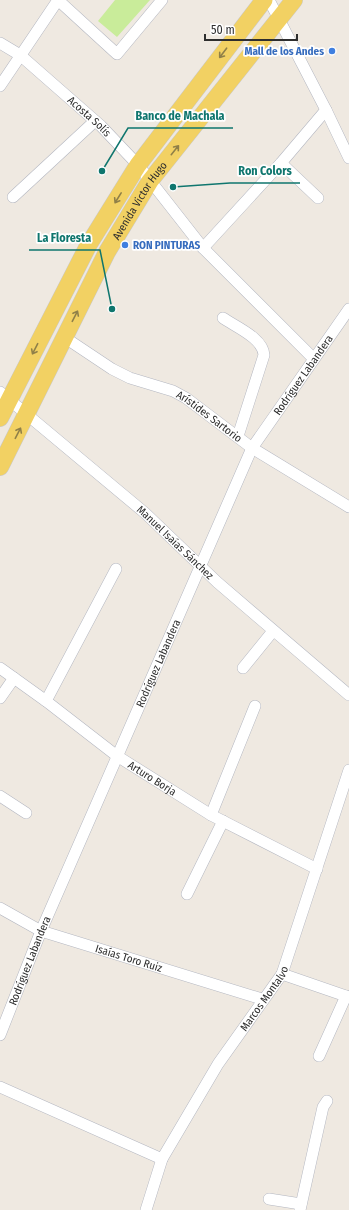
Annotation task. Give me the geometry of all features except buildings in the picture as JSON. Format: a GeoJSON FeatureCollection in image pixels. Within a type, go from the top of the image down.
{"type":"FeatureCollection","features":[{"type":"Feature","properties":{"kind":"main road","name":"Avenida Victor Hugo"},"geometry":{"type":"LineString","coordinates":[[0,418],[4,396],[89,244],[138,165],[264,0]]}},
{"type":"Feature","properties":{"kind":"main road","name":"Avenida Victor Hugo"},"geometry":{"type":"LineString","coordinates":[[0,468],[107,252],[150,181],[294,0]]}},
{"type":"Feature","properties":{"kind":"street"},"geometry":{"type":"LineString","coordinates":[[0,86],[58,0],[117,54],[162,0]]}},
{"type":"Feature","properties":{"kind":"street"},"geometry":{"type":"LineString","coordinates":[[269,0],[280,18],[349,158]]}},
{"type":"Feature","properties":{"kind":"street","name":"Acosta Solís"},"geometry":{"type":"LineString","coordinates":[[0,43],[20,55],[95,121],[138,165],[203,248],[314,359]]}},
{"type":"Feature","properties":{"kind":"street"},"geometry":{"type":"LineString","coordinates":[[203,248],[281,163],[326,110]]}},
{"type":"Feature","properties":{"kind":"street"},"geometry":{"type":"LineString","coordinates":[[13,197],[95,121]]}},
{"type":"Feature","properties":{"kind":"street"},"geometry":{"type":"LineString","coordinates":[[281,163],[318,198]]}},
{"type":"Feature","properties":{"kind":"street","name":"Rodríguez Labandera"},"geometry":{"type":"LineString","coordinates":[[0,1035],[41,931],[252,448],[349,309]]}},
{"type":"Feature","properties":{"kind":"street"},"geometry":{"type":"LineString","coordinates":[[223,318],[258,341],[264,351],[238,436]]}},
{"type":"Feature","properties":{"kind":"street","name":"Arístides Sartorio"},"geometry":{"type":"LineString","coordinates":[[64,337],[118,372],[130,378],[172,391],[186,398],[252,448],[349,507]]}},
{"type":"Feature","properties":{"kind":"street","name":"Manuel Isaías Sánchez"},"geometry":{"type":"LineString","coordinates":[[4,396],[145,513],[273,631],[349,695]]}},
{"type":"Feature","properties":{"kind":"street"},"geometry":{"type":"LineString","coordinates":[[46,701],[116,569]]}},
{"type":"Feature","properties":{"kind":"street"},"geometry":{"type":"LineString","coordinates":[[243,668],[273,631]]}},
{"type":"Feature","properties":{"kind":"street","name":"Arturo Borja"},"geometry":{"type":"LineString","coordinates":[[0,668],[46,701],[117,756],[211,815],[317,869]]}},
{"type":"Feature","properties":{"kind":"street"},"geometry":{"type":"LineString","coordinates":[[0,698],[14,678]]}},
{"type":"Feature","properties":{"kind":"street"},"geometry":{"type":"LineString","coordinates":[[211,815],[255,706]]}},
{"type":"Feature","properties":{"kind":"street","name":"Marcos Montalvo"},"geometry":{"type":"LineString","coordinates":[[146,1210],[162,1159],[218,1064],[262,999],[282,974],[349,770]]}},
{"type":"Feature","properties":{"kind":"street"},"geometry":{"type":"LineString","coordinates":[[0,796],[26,813]]}},
{"type":"Feature","properties":{"kind":"street"},"geometry":{"type":"LineString","coordinates":[[187,894],[223,821]]}},
{"type":"Feature","properties":{"kind":"street","name":"Isaías Toro Ruiz"},"geometry":{"type":"LineString","coordinates":[[0,908],[41,931],[262,999]]}},
{"type":"Feature","properties":{"kind":"street"},"geometry":{"type":"LineString","coordinates":[[282,974],[347,997],[319,1056]]}},
{"type":"Feature","properties":{"kind":"street"},"geometry":{"type":"LineString","coordinates":[[0,1087],[162,1159]]}},
{"type":"Feature","properties":{"kind":"street"},"geometry":{"type":"LineString","coordinates":[[269,1199],[300,1207],[323,1107],[327,1101]]}},
{"type":"Feature","properties":{"kind":"green space"},"geometry":{"type":"Polygon","coordinates":[[[115,0],[150,0],[117,37],[98,21],[115,0]]]}},
{"type":"Feature","properties":{"kind":"place","name":"Mall de los Andes"},"geometry":{"type":"Point","coordinates":[332,51]}},
{"type":"Feature","properties":{"kind":"place","name":"Banco de Machala"},"geometry":{"type":"Point","coordinates":[102,171]}},
{"type":"Feature","properties":{"kind":"place","name":"Ron Colors"},"geometry":{"type":"Point","coordinates":[173,187]}},
{"type":"Feature","properties":{"kind":"place","name":"RON PINTURAS"},"geometry":{"type":"Point","coordinates":[125,245]}},
{"type":"Feature","properties":{"kind":"place","name":"La Floresta"},"geometry":{"type":"Point","coordinates":[112,309]}}]}
